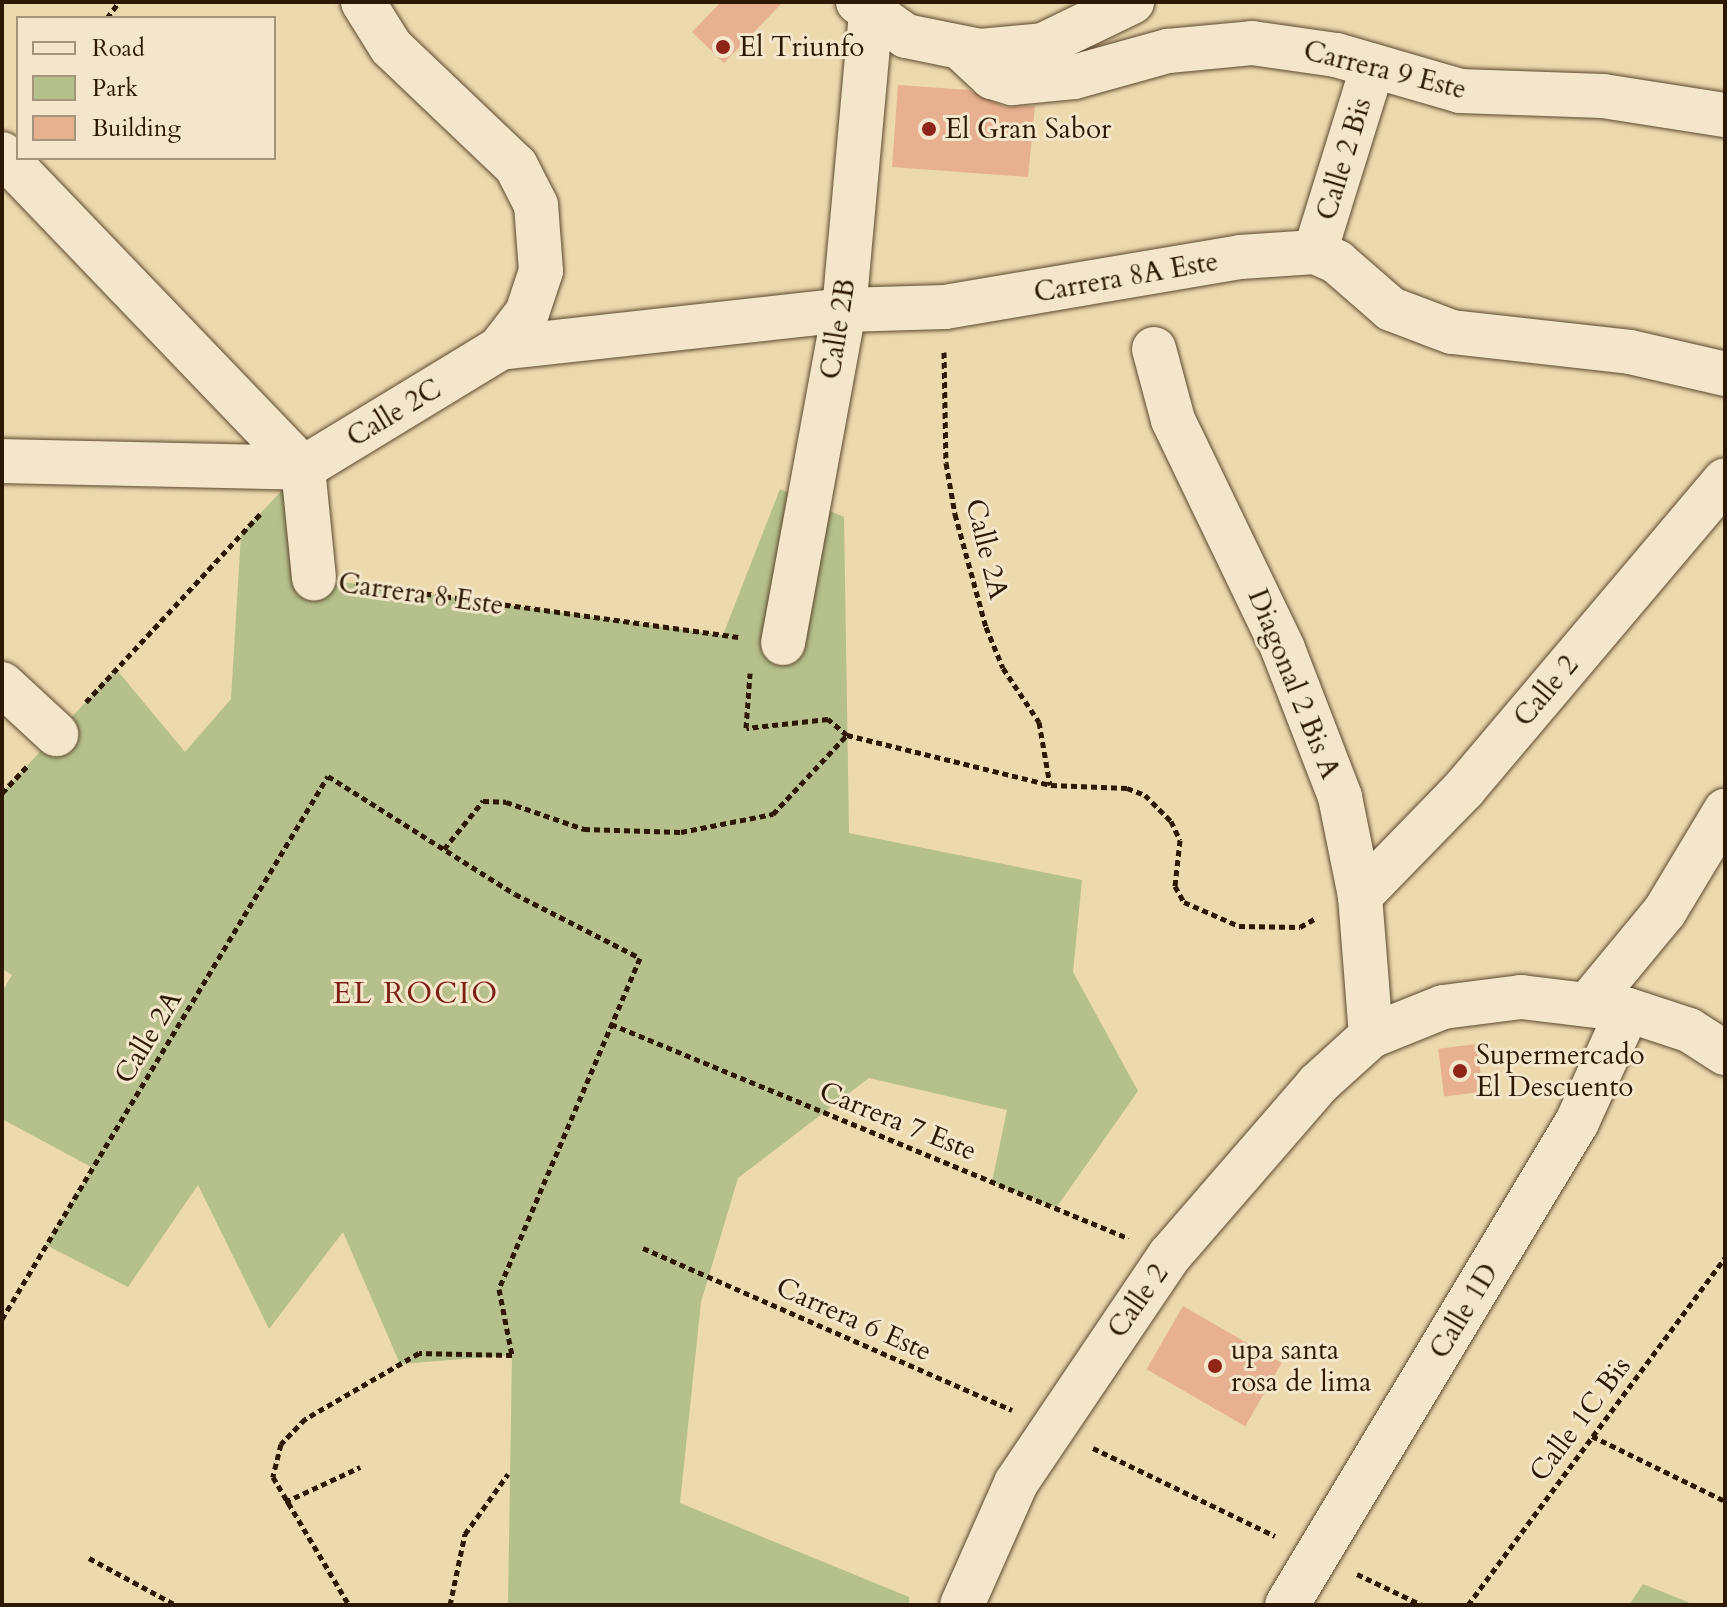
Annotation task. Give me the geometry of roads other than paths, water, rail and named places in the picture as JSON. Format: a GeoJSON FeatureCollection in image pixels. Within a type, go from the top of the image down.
{"type":"FeatureCollection","features":[{"type":"Feature","properties":{"kind":"street","name":"Calle 2C"},"geometry":{"type":"LineString","coordinates":[[303,468],[500,348],[527,313],[541,271],[536,205],[516,166],[391,47],[363,2]]}},
{"type":"Feature","properties":{"kind":"street"},"geometry":{"type":"LineString","coordinates":[[864,7],[906,36],[963,50],[1043,45],[1132,2]]}},
{"type":"Feature","properties":{"kind":"street","name":"Calle 2B"},"geometry":{"type":"LineString","coordinates":[[783,643],[844,310],[864,7]]}},
{"type":"Feature","properties":{"kind":"street","name":"Carrera 9 Este"},"geometry":{"type":"LineString","coordinates":[[963,50],[992,77],[1012,83],[1074,77],[1168,51],[1252,43],[1373,66],[1460,91],[1603,96],[1725,115]]}},
{"type":"Feature","properties":{"kind":"street","name":"Calle 2 Bis"},"geometry":{"type":"LineString","coordinates":[[1315,252],[1373,66]]}},
{"type":"Feature","properties":{"kind":"street"},"geometry":{"type":"LineString","coordinates":[[2,154],[303,468]]}},
{"type":"Feature","properties":{"kind":"street","name":"Carrera 8A Este"},"geometry":{"type":"LineString","coordinates":[[500,348],[844,310],[945,307],[1240,257],[1315,252]]}},
{"type":"Feature","properties":{"kind":"street"},"geometry":{"type":"LineString","coordinates":[[1315,252],[1337,262],[1391,309],[1452,332],[1630,352],[1725,374]]}},
{"type":"Feature","properties":{"kind":"street","name":"Diagonal 2 Bis A"},"geometry":{"type":"LineString","coordinates":[[1154,349],[1173,420],[1238,550],[1324,750],[1360,896],[1371,1036]]}},
{"type":"Feature","properties":{"kind":"street"},"geometry":{"type":"LineString","coordinates":[[2,461],[303,468]]}},
{"type":"Feature","properties":{"kind":"street","name":"Carrera 8 Este"},"geometry":{"type":"LineString","coordinates":[[303,468],[314,578]]}},
{"type":"Feature","properties":{"kind":"street","name":"Calle 2"},"geometry":{"type":"LineString","coordinates":[[1360,896],[1464,789],[1725,480]]}},
{"type":"Feature","properties":{"kind":"street"},"geometry":{"type":"LineString","coordinates":[[2,684],[56,734]]}},
{"type":"Feature","properties":{"kind":"street","name":"Calle 1D"},"geometry":{"type":"LineString","coordinates":[[1287,1605],[1577,1122],[1608,1007],[1725,811]]}},
{"type":"Feature","properties":{"kind":"street"},"geometry":{"type":"LineString","coordinates":[[1371,1036],[1443,1007],[1483,999],[1608,1007],[1689,1030],[1725,1053]]}},
{"type":"Feature","properties":{"kind":"street","name":"Calle 2"},"geometry":{"type":"LineString","coordinates":[[962,1605],[985,1546],[1050,1427],[1170,1255],[1318,1084],[1371,1036]]}},
{"type":"Feature","properties":{"kind":"place","name":"El Triunfo"},"geometry":{"type":"Point","coordinates":[723,47]}},
{"type":"Feature","properties":{"kind":"place","name":"El Gran Sabor"},"geometry":{"type":"Point","coordinates":[929,129]}},
{"type":"Feature","properties":{"kind":"place","name":"Supermercado El Descuento"},"geometry":{"type":"Point","coordinates":[1460,1071]}},
{"type":"Feature","properties":{"kind":"place","name":"upa santa rosa de lima"},"geometry":{"type":"Point","coordinates":[1215,1366]}},
{"type":"Feature","properties":{"kind":"district","name":"EL ROCIO"},"geometry":{"type":"Point","coordinates":[416,994]}}]}
